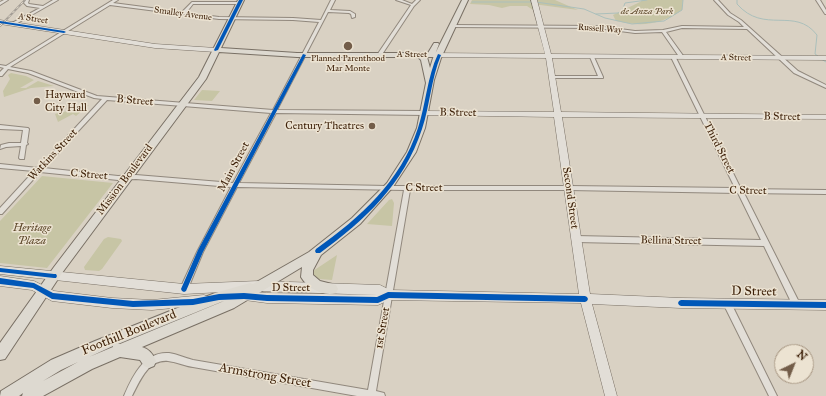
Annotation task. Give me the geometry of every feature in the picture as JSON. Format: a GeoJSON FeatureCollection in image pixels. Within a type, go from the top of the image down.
{"type":"FeatureCollection","features":[{"type":"Feature","properties":{"kind":"main road","name":"Foothill Boulevard"},"geometry":{"type":"LineString","coordinates":[[29,396],[68,373],[118,350],[222,308],[318,251],[356,221],[388,188],[414,147],[424,113],[435,55],[457,0]]}},
{"type":"Feature","properties":{"kind":"main road","name":"Foothill Boulevard"},"geometry":{"type":"LineString","coordinates":[[435,55],[465,0]]}},
{"type":"Feature","properties":{"kind":"main road","name":"Mission Boulevard"},"geometry":{"type":"LineString","coordinates":[[0,354],[43,290],[203,77],[240,1]]}},
{"type":"Feature","properties":{"kind":"main road","name":"Second Street"},"geometry":{"type":"LineString","coordinates":[[535,2],[540,27],[550,57],[557,114],[585,299],[611,396]]}},
{"type":"Feature","properties":{"kind":"main road","name":"A Street"},"geometry":{"type":"LineString","coordinates":[[0,22],[154,46],[304,55],[825,58]]}},
{"type":"Feature","properties":{"kind":"main road"},"geometry":{"type":"LineString","coordinates":[[420,55],[425,59],[428,87]]}},
{"type":"Feature","properties":{"kind":"main road","name":"B Street"},"geometry":{"type":"LineString","coordinates":[[424,113],[826,117]]}},
{"type":"Feature","properties":{"kind":"main road"},"geometry":{"type":"LineString","coordinates":[[318,251],[307,270],[307,277],[317,286],[332,289]]}},
{"type":"Feature","properties":{"kind":"main road","name":"D Street"},"geometry":{"type":"LineString","coordinates":[[0,270],[184,289],[259,286],[380,290],[388,295]]}},
{"type":"Feature","properties":{"kind":"main road","name":"D Street"},"geometry":{"type":"LineString","coordinates":[[0,281],[34,286],[52,296],[133,304],[193,302],[218,297],[244,296],[267,298],[378,300],[388,295],[826,305]]}},
{"type":"Feature","properties":{"kind":"main road","name":"Foothill Boulevard"},"geometry":{"type":"LineString","coordinates":[[6,396],[45,372],[84,351],[218,297],[259,286]]}},
{"type":"Feature","properties":{"kind":"main road"},"geometry":{"type":"LineString","coordinates":[[118,350],[144,354],[149,361]]}},
{"type":"Feature","properties":{"kind":"street"},"geometry":{"type":"LineString","coordinates":[[0,4],[6,0]]}},
{"type":"Feature","properties":{"kind":"street"},"geometry":{"type":"LineString","coordinates":[[27,0],[26,3],[28,5],[43,7]]}},
{"type":"Feature","properties":{"kind":"street"},"geometry":{"type":"LineString","coordinates":[[13,24],[56,0]]}},
{"type":"Feature","properties":{"kind":"street"},"geometry":{"type":"LineString","coordinates":[[0,75],[7,67],[116,0]]}},
{"type":"Feature","properties":{"kind":"street","name":"Main Street"},"geometry":{"type":"LineString","coordinates":[[184,289],[200,252],[333,0]]}},
{"type":"Feature","properties":{"kind":"street"},"geometry":{"type":"LineString","coordinates":[[398,0],[413,5]]}},
{"type":"Feature","properties":{"kind":"street"},"geometry":{"type":"LineString","coordinates":[[379,55],[418,0]]}},
{"type":"Feature","properties":{"kind":"street"},"geometry":{"type":"LineString","coordinates":[[716,0],[728,14],[748,28],[799,74],[826,88]]}},
{"type":"Feature","properties":{"kind":"street"},"geometry":{"type":"LineString","coordinates":[[818,0],[826,13]]}},
{"type":"Feature","properties":{"kind":"street"},"geometry":{"type":"LineString","coordinates":[[183,14],[192,3],[240,1]]}},
{"type":"Feature","properties":{"kind":"street","name":"Smalley Avenue"},"geometry":{"type":"LineString","coordinates":[[110,4],[183,14],[232,18],[322,21]]}},
{"type":"Feature","properties":{"kind":"street"},"geometry":{"type":"LineString","coordinates":[[328,11],[350,12],[353,14],[353,17]]}},
{"type":"Feature","properties":{"kind":"street","name":"Russell Way"},"geometry":{"type":"LineString","coordinates":[[452,26],[597,27],[635,32],[664,31],[682,27],[748,28]]}},
{"type":"Feature","properties":{"kind":"street"},"geometry":{"type":"LineString","coordinates":[[664,31],[682,57]]}},
{"type":"Feature","properties":{"kind":"street"},"geometry":{"type":"LineString","coordinates":[[552,77],[601,78],[592,57]]}},
{"type":"Feature","properties":{"kind":"street","name":"Third Street"},"geometry":{"type":"LineString","coordinates":[[673,57],[796,304]]}},
{"type":"Feature","properties":{"kind":"street","name":"B Street"},"geometry":{"type":"LineString","coordinates":[[0,66],[29,72],[96,97],[275,112],[424,113]]}},
{"type":"Feature","properties":{"kind":"street","name":"Watkins Street"},"geometry":{"type":"LineString","coordinates":[[0,212],[106,98]]}},
{"type":"Feature","properties":{"kind":"street"},"geometry":{"type":"LineString","coordinates":[[0,127],[26,129],[22,158]]}},
{"type":"Feature","properties":{"kind":"street"},"geometry":{"type":"LineString","coordinates":[[0,147],[4,145],[16,146],[25,144]]}},
{"type":"Feature","properties":{"kind":"street","name":"C Street"},"geometry":{"type":"LineString","coordinates":[[0,166],[118,178],[127,177],[236,185],[826,192]]}},
{"type":"Feature","properties":{"kind":"street","name":"1st Street"},"geometry":{"type":"LineString","coordinates":[[371,395],[407,188]]}},
{"type":"Feature","properties":{"kind":"street","name":"Bellina Street"},"geometry":{"type":"LineString","coordinates":[[576,239],[766,243]]}},
{"type":"Feature","properties":{"kind":"street"},"geometry":{"type":"LineString","coordinates":[[727,303],[773,396]]}},
{"type":"Feature","properties":{"kind":"street","name":"Armstrong Street"},"geometry":{"type":"LineString","coordinates":[[149,361],[155,358],[167,357],[197,364],[381,396]]}},
{"type":"Feature","properties":{"kind":"street"},"geometry":{"type":"LineString","coordinates":[[128,396],[143,368],[149,361]]}},
{"type":"Feature","properties":{"kind":"green space"},"geometry":{"type":"Polygon","coordinates":[[[472,0],[555,0],[578,10],[533,4],[533,10],[527,6],[510,6],[502,8],[489,5],[470,4],[472,0]]]}},
{"type":"Feature","properties":{"kind":"green space","name":"de Anza Park"},"geometry":{"type":"Polygon","coordinates":[[[642,0],[683,0],[682,10],[658,22],[634,24],[616,21],[613,15],[642,0]]]}},
{"type":"Feature","properties":{"kind":"green space"},"geometry":{"type":"Polygon","coordinates":[[[11,73],[26,76],[34,80],[20,88],[26,88],[38,81],[54,86],[31,88],[4,97],[3,91],[10,79],[8,75],[11,73]]]}},
{"type":"Feature","properties":{"kind":"green space"},"geometry":{"type":"Polygon","coordinates":[[[202,90],[220,91],[212,101],[194,100],[202,90]]]}},
{"type":"Feature","properties":{"kind":"green space"},"geometry":{"type":"Polygon","coordinates":[[[89,105],[76,116],[73,114],[58,122],[55,114],[89,105]]]}},
{"type":"Feature","properties":{"kind":"green space","name":"Heritage Plaza"},"geometry":{"type":"Polygon","coordinates":[[[42,176],[113,183],[47,268],[0,263],[0,221],[42,176]]]}},
{"type":"Feature","properties":{"kind":"green space"},"geometry":{"type":"Polygon","coordinates":[[[392,199],[394,203],[392,226],[367,224],[389,200],[392,199]]]}},
{"type":"Feature","properties":{"kind":"green space"},"geometry":{"type":"Polygon","coordinates":[[[108,237],[121,239],[122,241],[102,269],[99,271],[85,270],[84,267],[104,239],[108,237]]]}},
{"type":"Feature","properties":{"kind":"green space"},"geometry":{"type":"Polygon","coordinates":[[[337,255],[332,280],[314,277],[313,271],[337,255]]]}},
{"type":"Feature","properties":{"kind":"waterway"},"geometry":{"type":"LineString","coordinates":[[596,14],[618,13],[622,11],[625,3],[647,0]]}},
{"type":"Feature","properties":{"kind":"waterway"},"geometry":{"type":"LineString","coordinates":[[536,2],[584,9],[605,18],[632,24],[664,21],[682,10],[683,0]]}},
{"type":"Feature","properties":{"kind":"waterway"},"geometry":{"type":"LineString","coordinates":[[737,0],[737,4],[747,13],[758,18],[799,22],[808,27],[817,35],[815,54],[818,56]]}},
{"type":"Feature","properties":{"kind":"waterway"},"geometry":{"type":"LineString","coordinates":[[472,2],[532,2]]}},
{"type":"Feature","properties":{"kind":"waterway"},"geometry":{"type":"LineString","coordinates":[[821,59],[826,62]]}},
{"type":"Feature","properties":{"kind":"railway"},"geometry":{"type":"LineString","coordinates":[[0,26],[25,0]]}},
{"type":"Feature","properties":{"kind":"cycle path"},"geometry":{"type":"LineString","coordinates":[[216,50],[241,0]]}},
{"type":"Feature","properties":{"kind":"cycle path"},"geometry":{"type":"LineString","coordinates":[[0,22],[64,32]]}},
{"type":"Feature","properties":{"kind":"cycle path"},"geometry":{"type":"LineString","coordinates":[[184,289],[200,252],[304,55]]}},
{"type":"Feature","properties":{"kind":"cycle path"},"geometry":{"type":"LineString","coordinates":[[318,251],[350,227],[365,213],[380,198],[404,166],[420,129],[430,82],[439,55]]}},
{"type":"Feature","properties":{"kind":"cycle path"},"geometry":{"type":"LineString","coordinates":[[0,270],[54,276]]}},
{"type":"Feature","properties":{"kind":"cycle path"},"geometry":{"type":"LineString","coordinates":[[0,281],[34,286],[52,296],[133,304],[193,302],[219,297],[244,296],[267,298],[378,300],[388,295],[585,299]]}},
{"type":"Feature","properties":{"kind":"cycle path"},"geometry":{"type":"LineString","coordinates":[[681,303],[826,305]]}},
{"type":"Feature","properties":{"kind":"place","name":"Planned Parenthood Mar Monte"},"geometry":{"type":"Point","coordinates":[348,46]}},
{"type":"Feature","properties":{"kind":"place","name":"Hayward City Hall"},"geometry":{"type":"Point","coordinates":[37,101]}},
{"type":"Feature","properties":{"kind":"place","name":"Century Theatres"},"geometry":{"type":"Point","coordinates":[372,126]}}]}
